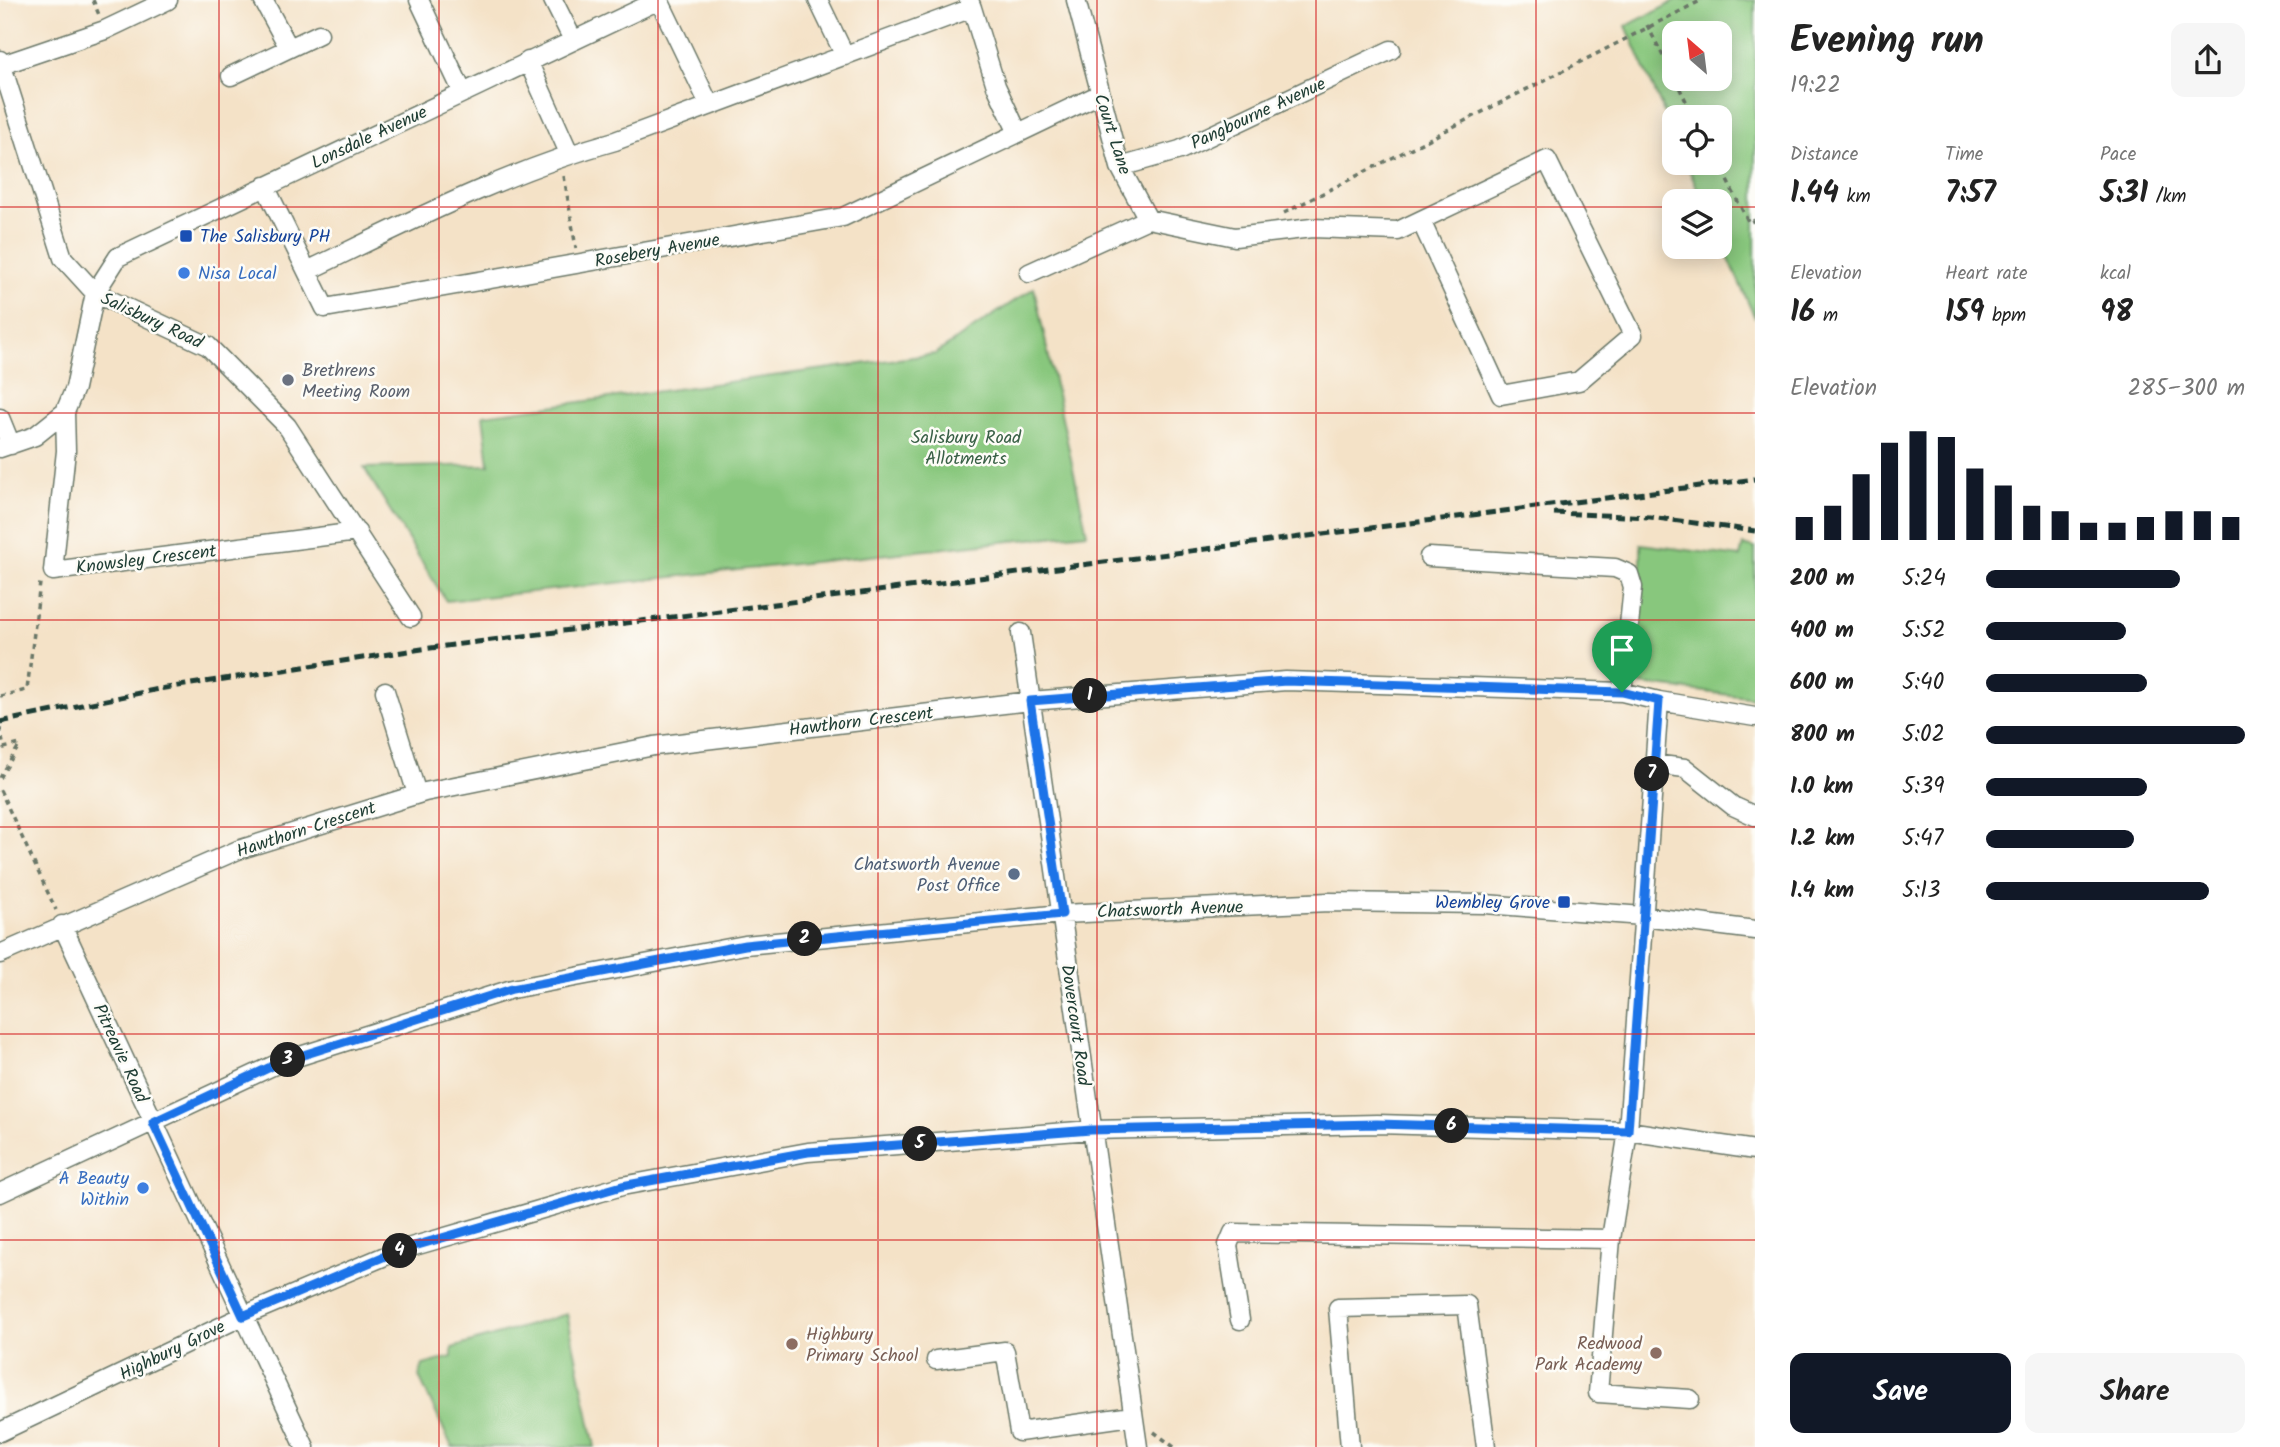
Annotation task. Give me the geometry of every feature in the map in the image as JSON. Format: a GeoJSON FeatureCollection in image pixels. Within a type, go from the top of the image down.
{"type":"FeatureCollection","features":[{"type":"Feature","properties":{"kind":"street"},"geometry":{"type":"LineString","coordinates":[[1,62],[105,30],[168,0]]}},
{"type":"Feature","properties":{"kind":"street"},"geometry":{"type":"LineString","coordinates":[[263,0],[289,48]]}},
{"type":"Feature","properties":{"kind":"street"},"geometry":{"type":"LineString","coordinates":[[419,0],[463,93]]}},
{"type":"Feature","properties":{"kind":"street"},"geometry":{"type":"LineString","coordinates":[[553,0],[573,40]]}},
{"type":"Feature","properties":{"kind":"street"},"geometry":{"type":"LineString","coordinates":[[659,0],[709,104]]}},
{"type":"Feature","properties":{"kind":"street","name":"Lonsdale Avenue"},"geometry":{"type":"LineString","coordinates":[[95,293],[118,257],[659,0]]}},
{"type":"Feature","properties":{"kind":"street"},"geometry":{"type":"LineString","coordinates":[[818,0],[845,56]]}},
{"type":"Feature","properties":{"kind":"street","name":"Court Lane"},"geometry":{"type":"LineString","coordinates":[[1076,0],[1120,167],[1148,219]]}},
{"type":"Feature","properties":{"kind":"street"},"geometry":{"type":"LineString","coordinates":[[307,271],[440,207],[565,155],[615,141],[709,104],[845,56],[971,4],[996,86],[1018,133]]}},
{"type":"Feature","properties":{"kind":"street"},"geometry":{"type":"LineString","coordinates":[[231,76],[319,34]]}},
{"type":"Feature","properties":{"kind":"street","name":"Pangbourne Avenue"},"geometry":{"type":"LineString","coordinates":[[1120,167],[1180,150],[1391,50]]}},
{"type":"Feature","properties":{"kind":"street"},"geometry":{"type":"LineString","coordinates":[[528,61],[565,155]]}},
{"type":"Feature","properties":{"kind":"street","name":"Salisbury Road"},"geometry":{"type":"LineString","coordinates":[[1,62],[63,258],[95,293],[208,346],[287,426],[411,617]]}},
{"type":"Feature","properties":{"kind":"street","name":"Rosebery Avenue"},"geometry":{"type":"LineString","coordinates":[[265,186],[326,308],[843,218],[1100,93]]}},
{"type":"Feature","properties":{"kind":"street"},"geometry":{"type":"LineString","coordinates":[[1029,273],[1148,219],[1235,237],[1312,228],[1398,231],[1547,160],[1633,335],[1579,381],[1501,395],[1421,221]]}},
{"type":"Feature","properties":{"kind":"street"},"geometry":{"type":"LineString","coordinates":[[0,418],[6,447],[35,436],[65,412],[75,388],[95,293]]}},
{"type":"Feature","properties":{"kind":"street","name":"Knowsley Crescent"},"geometry":{"type":"LineString","coordinates":[[65,412],[66,451],[52,571],[357,533]]}},
{"type":"Feature","properties":{"kind":"street"},"geometry":{"type":"LineString","coordinates":[[1429,558],[1615,568],[1629,574],[1633,587],[1622,692]]}},
{"type":"Feature","properties":{"kind":"street","name":"Dovercourt Road"},"geometry":{"type":"LineString","coordinates":[[1021,633],[1138,1447]]}},
{"type":"Feature","properties":{"kind":"street","name":"Hawthorn Crescent"},"geometry":{"type":"LineString","coordinates":[[0,954],[238,850],[417,794],[654,746],[1030,701],[1286,681],[1622,692],[1755,717]]}},
{"type":"Feature","properties":{"kind":"street"},"geometry":{"type":"LineString","coordinates":[[385,691],[417,794]]}},
{"type":"Feature","properties":{"kind":"street"},"geometry":{"type":"LineString","coordinates":[[1659,701],[1628,1131],[1611,1239],[1598,1393],[1690,1399]]}},
{"type":"Feature","properties":{"kind":"street"},"geometry":{"type":"LineString","coordinates":[[1653,764],[1685,768],[1733,806],[1755,816]]}},
{"type":"Feature","properties":{"kind":"street","name":"Chatsworth Avenue"},"geometry":{"type":"LineString","coordinates":[[0,1193],[281,1062],[512,989],[745,945],[1062,914],[1329,902],[1485,904],[1643,916],[1755,930]]}},
{"type":"Feature","properties":{"kind":"street","name":"Pitreavie Road"},"geometry":{"type":"LineString","coordinates":[[62,925],[305,1447]]}},
{"type":"Feature","properties":{"kind":"street","name":"Highbury Grove"},"geometry":{"type":"LineString","coordinates":[[0,1432],[243,1316],[397,1251],[622,1186],[808,1152],[1091,1130],[1377,1124],[1628,1131],[1755,1150]]}},
{"type":"Feature","properties":{"kind":"street"},"geometry":{"type":"LineString","coordinates":[[1241,1320],[1228,1245],[1233,1233],[1611,1239]]}},
{"type":"Feature","properties":{"kind":"street"},"geometry":{"type":"LineString","coordinates":[[1350,1447],[1338,1308],[1467,1305],[1486,1447]]}},
{"type":"Feature","properties":{"kind":"street"},"geometry":{"type":"LineString","coordinates":[[936,1360],[1005,1351],[1019,1432],[1132,1416]]}},
{"type":"Feature","properties":{"kind":"path"},"geometry":{"type":"LineString","coordinates":[[1280,215],[1647,25],[1702,0]]}},
{"type":"Feature","properties":{"kind":"path"},"geometry":{"type":"LineString","coordinates":[[1647,25],[1662,54]]}},
{"type":"Feature","properties":{"kind":"path"},"geometry":{"type":"LineString","coordinates":[[565,155],[578,264]]}},
{"type":"Feature","properties":{"kind":"path"},"geometry":{"type":"LineString","coordinates":[[1724,175],[1749,223],[1755,220]]}},
{"type":"Feature","properties":{"kind":"path"},"geometry":{"type":"LineString","coordinates":[[0,696],[27,690],[42,571],[52,571]]}},
{"type":"Feature","properties":{"kind":"path"},"geometry":{"type":"LineString","coordinates":[[0,728],[4,748],[20,744],[0,778]]}},
{"type":"Feature","properties":{"kind":"path"},"geometry":{"type":"LineString","coordinates":[[0,790],[62,925]]}},
{"type":"Feature","properties":{"kind":"green space"},"geometry":{"type":"Polygon","coordinates":[[[1678,0],[1755,0],[1755,318],[1729,259],[1732,259],[1732,189],[1698,189],[1691,175],[1732,175],[1732,105],[1662,105],[1662,108],[1626,26],[1678,0]]]}},
{"type":"Feature","properties":{"kind":"green space","name":"Salisbury Road Allotments"},"geometry":{"type":"Polygon","coordinates":[[[1034,288],[1087,533],[446,601],[364,468],[489,465],[483,415],[935,354],[1034,288]]]}},
{"type":"Feature","properties":{"kind":"green space"},"geometry":{"type":"Polygon","coordinates":[[[1641,544],[1740,557],[1743,545],[1755,548],[1755,698],[1633,683],[1641,581],[1641,544]]]}},
{"type":"Feature","properties":{"kind":"green space"},"geometry":{"type":"Polygon","coordinates":[[[567,1314],[595,1447],[452,1447],[419,1377],[423,1365],[452,1357],[452,1348],[567,1314]]]}},
{"type":"Feature","properties":{"kind":"railway"},"geometry":{"type":"LineString","coordinates":[[0,722],[159,689],[422,649],[1755,479]]}},
{"type":"Feature","properties":{"kind":"railway"},"geometry":{"type":"LineString","coordinates":[[1554,513],[1650,517],[1755,531]]}},
{"type":"Feature","properties":{"kind":"place","name":"The Salisbury PH"},"geometry":{"type":"Point","coordinates":[186,236]}},
{"type":"Feature","properties":{"kind":"place","name":"Nisa Local"},"geometry":{"type":"Point","coordinates":[184,273]}},
{"type":"Feature","properties":{"kind":"place","name":"Brethrens Meeting Room"},"geometry":{"type":"Point","coordinates":[288,380]}},
{"type":"Feature","properties":{"kind":"place","name":"Chatsworth Avenue Post Office"},"geometry":{"type":"Point","coordinates":[1014,874]}},
{"type":"Feature","properties":{"kind":"place","name":"Wembley Grove"},"geometry":{"type":"Point","coordinates":[1564,902]}},
{"type":"Feature","properties":{"kind":"place","name":"A Beauty Within"},"geometry":{"type":"Point","coordinates":[143,1188]}},
{"type":"Feature","properties":{"kind":"place","name":"Highbury Primary School"},"geometry":{"type":"Point","coordinates":[792,1344]}},
{"type":"Feature","properties":{"kind":"place","name":"Redwood Park Academy"},"geometry":{"type":"Point","coordinates":[1656,1353]}},
{"type":"Feature","properties":{"kind":"route"},"geometry":{"type":"LineString","coordinates":[[1286,681],[1622,692],[1659,701],[1628,1131],[1377,1124],[1091,1130],[808,1152],[622,1186],[397,1251],[243,1316],[153,1122],[281,1062],[512,989],[745,945],[1062,914],[1030,701],[1286,681]]}}]}
